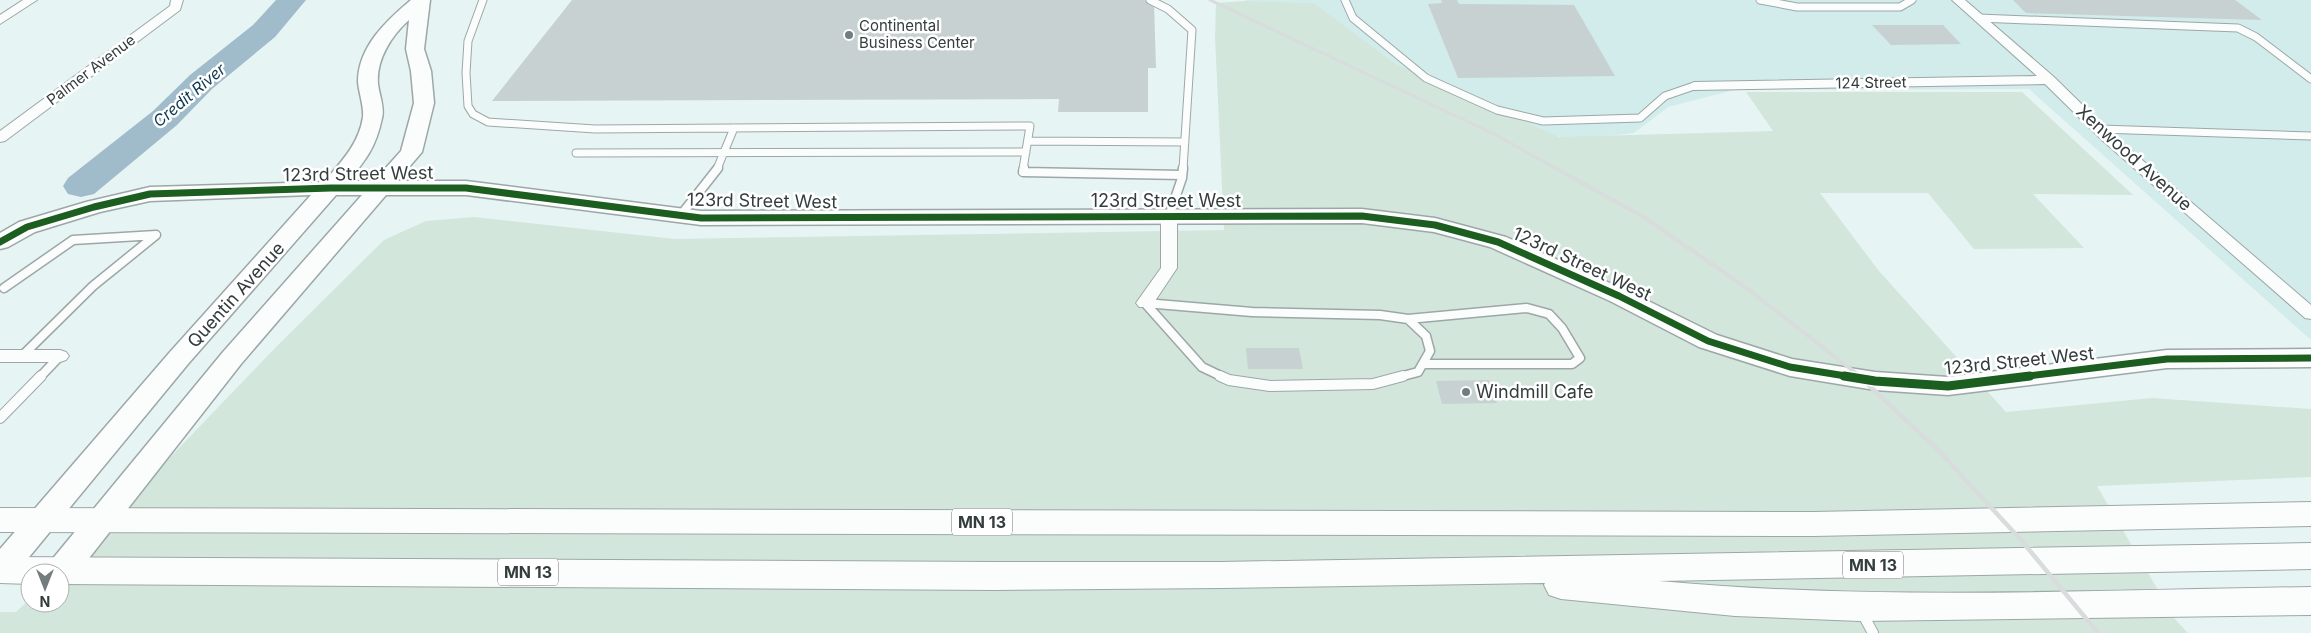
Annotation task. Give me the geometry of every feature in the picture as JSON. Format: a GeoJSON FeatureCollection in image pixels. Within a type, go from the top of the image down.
{"type":"FeatureCollection","features":[{"type":"Feature","properties":{"kind":"highway","name":"MN 13"},"geometry":{"type":"LineString","coordinates":[[0,520],[1813,524],[2311,514]]}},
{"type":"Feature","properties":{"kind":"highway","name":"MN 13"},"geometry":{"type":"LineString","coordinates":[[70,571],[995,576],[1436,572],[2311,556]]}},
{"type":"Feature","properties":{"kind":"highway","name":"MN 13"},"geometry":{"type":"LineString","coordinates":[[0,570],[20,570]]}},
{"type":"Feature","properties":{"kind":"highway"},"geometry":{"type":"LineString","coordinates":[[1436,572],[1735,602],[1866,620],[2311,601]]}},
{"type":"Feature","properties":{"kind":"street"},"geometry":{"type":"LineString","coordinates":[[0,20],[30,0]]}},
{"type":"Feature","properties":{"kind":"street","name":"Palmer Avenue"},"geometry":{"type":"LineString","coordinates":[[0,138],[176,7],[177,0]]}},
{"type":"Feature","properties":{"kind":"street","name":"Quentin Avenue"},"geometry":{"type":"LineString","coordinates":[[67,563],[232,358],[410,152],[424,103],[421,71],[415,49],[420,0]]}},
{"type":"Feature","properties":{"kind":"street","name":"Quentin Avenue"},"geometry":{"type":"LineString","coordinates":[[0,570],[180,358],[361,153],[372,116],[368,81],[374,54],[388,28],[420,0]]}},
{"type":"Feature","properties":{"kind":"street","name":"Xenwood Avenue"},"geometry":{"type":"LineString","coordinates":[[1958,0],[2049,80],[2100,130],[2311,314]]}},
{"type":"Feature","properties":{"kind":"street","name":"124 Street"},"geometry":{"type":"LineString","coordinates":[[1694,86],[2049,80]]}},
{"type":"Feature","properties":{"kind":"street","name":"123rd Street West"},"geometry":{"type":"LineString","coordinates":[[0,242],[27,227],[94,207],[150,194],[331,188],[466,188],[701,218],[1362,216],[1435,226],[1498,242],[1618,296],[1708,341],[1790,366],[1875,380],[1948,386],[2167,359],[2311,358]]}},
{"type":"Feature","properties":{"kind":"street"},"geometry":{"type":"LineString","coordinates":[[1145,303],[1169,268],[1169,216]]}},
{"type":"Feature","properties":{"kind":"street"},"geometry":{"type":"LineString","coordinates":[[0,356],[60,356]]}},
{"type":"Feature","properties":{"kind":"lane"},"geometry":{"type":"LineString","coordinates":[[483,0],[468,41],[466,73],[468,106],[473,114],[488,122],[595,129],[1030,126],[1023,172],[1182,175]]}},
{"type":"Feature","properties":{"kind":"lane"},"geometry":{"type":"LineString","coordinates":[[1150,0],[1168,10],[1192,30],[1182,175],[1169,216]]}},
{"type":"Feature","properties":{"kind":"lane"},"geometry":{"type":"LineString","coordinates":[[1345,0],[1353,18],[1426,78],[1497,110],[1525,117],[1543,121],[1640,118],[1665,96],[1694,86]]}},
{"type":"Feature","properties":{"kind":"lane"},"geometry":{"type":"LineString","coordinates":[[1760,0],[1797,7],[1900,7],[1912,0]]}},
{"type":"Feature","properties":{"kind":"lane"},"geometry":{"type":"LineString","coordinates":[[1978,18],[2238,28],[2256,37],[2311,79]]}},
{"type":"Feature","properties":{"kind":"lane"},"geometry":{"type":"LineString","coordinates":[[681,215],[718,168],[734,128]]}},
{"type":"Feature","properties":{"kind":"lane"},"geometry":{"type":"LineString","coordinates":[[2100,130],[2311,136]]}},
{"type":"Feature","properties":{"kind":"lane"},"geometry":{"type":"LineString","coordinates":[[1028,142],[1185,142]]}},
{"type":"Feature","properties":{"kind":"lane"},"geometry":{"type":"LineString","coordinates":[[576,153],[1026,152]]}},
{"type":"Feature","properties":{"kind":"lane"},"geometry":{"type":"LineString","coordinates":[[4,288],[73,240],[156,235],[93,286],[22,356]]}},
{"type":"Feature","properties":{"kind":"lane"},"geometry":{"type":"LineString","coordinates":[[1145,303],[1252,312],[1380,315],[1408,319],[1527,308],[1549,314],[1562,328],[1580,358],[1572,364],[1423,364]]}},
{"type":"Feature","properties":{"kind":"lane"},"geometry":{"type":"LineString","coordinates":[[1145,303],[1202,367],[1230,380],[1270,386],[1373,384],[1418,372],[1430,351],[1426,336],[1408,319]]}},
{"type":"Feature","properties":{"kind":"lane"},"geometry":{"type":"LineString","coordinates":[[0,418],[60,356]]}},
{"type":"Feature","properties":{"kind":"shaded area"},"geometry":{"type":"Polygon","coordinates":[[[1245,0],[2311,0],[2311,340],[2029,89],[1734,90],[1668,107],[1634,133],[1571,140],[1458,104],[1396,65],[1314,3],[1248,2],[1245,0]]]}},
{"type":"Feature","properties":{"kind":"green space"},"geometry":{"type":"Polygon","coordinates":[[[1245,1],[1314,3],[1394,63],[1470,99],[1560,137],[1773,131],[1746,92],[2022,92],[2133,195],[2033,194],[2084,248],[1974,249],[1928,193],[1820,193],[1879,271],[2006,412],[2152,398],[2311,409],[2311,477],[2097,486],[2175,619],[2188,633],[0,633],[0,612],[16,612],[20,608],[20,613],[70,613],[69,563],[276,347],[384,240],[426,221],[474,217],[675,239],[1224,230],[1215,37],[1216,3],[1245,1]]]}},
{"type":"Feature","properties":{"kind":"building","name":"Continental Business Center"},"geometry":{"type":"Polygon","coordinates":[[[572,0],[1144,0],[1154,3],[1156,68],[1148,68],[1148,112],[1058,112],[1059,99],[492,101],[572,0]]]}},
{"type":"Feature","properties":{"kind":"building"},"geometry":{"type":"Polygon","coordinates":[[[1441,0],[1457,0],[1459,4],[1574,5],[1615,76],[1458,78],[1428,4],[1442,3],[1441,0]]]}},
{"type":"Feature","properties":{"kind":"building"},"geometry":{"type":"Polygon","coordinates":[[[2013,0],[2235,0],[2262,20],[2026,13],[2013,0]]]}},
{"type":"Feature","properties":{"kind":"building"},"geometry":{"type":"Polygon","coordinates":[[[1872,25],[1943,25],[1961,44],[1891,45],[1872,25]]]}},
{"type":"Feature","properties":{"kind":"building"},"geometry":{"type":"Polygon","coordinates":[[[1246,348],[1299,348],[1303,369],[1248,369],[1246,348]]]}},
{"type":"Feature","properties":{"kind":"building","name":"Windmill Cafe"},"geometry":{"type":"Polygon","coordinates":[[[1489,380],[1497,403],[1442,404],[1436,381],[1489,380]]]}},
{"type":"Feature","properties":{"kind":"waterway","name":"Credit River"},"geometry":{"type":"LineString","coordinates":[[81,186],[165,118],[201,82],[264,31],[292,0]]}},
{"type":"Feature","properties":{"kind":"railway"},"geometry":{"type":"LineString","coordinates":[[1210,0],[1492,133],[1557,169]]}},
{"type":"Feature","properties":{"kind":"railway"},"geometry":{"type":"LineString","coordinates":[[1555,168],[1642,216],[1748,289],[1861,377]]}},
{"type":"Feature","properties":{"kind":"railway"},"geometry":{"type":"LineString","coordinates":[[1859,376],[1940,452],[2021,540],[2098,633]]}},
{"type":"Feature","properties":{"kind":"cycle path"},"geometry":{"type":"LineString","coordinates":[[0,242],[27,227],[94,207],[150,194],[331,188],[466,188],[701,218],[1362,216],[1435,225],[1498,242],[1619,296],[1708,341],[1790,367],[1875,381],[1948,386],[2167,359],[2311,358]]}},
{"type":"Feature","properties":{"kind":"place","name":"Continental Business Center"},"geometry":{"type":"Point","coordinates":[849,35]}},
{"type":"Feature","properties":{"kind":"place","name":"Windmill Cafe"},"geometry":{"type":"Point","coordinates":[1466,392]}}]}
